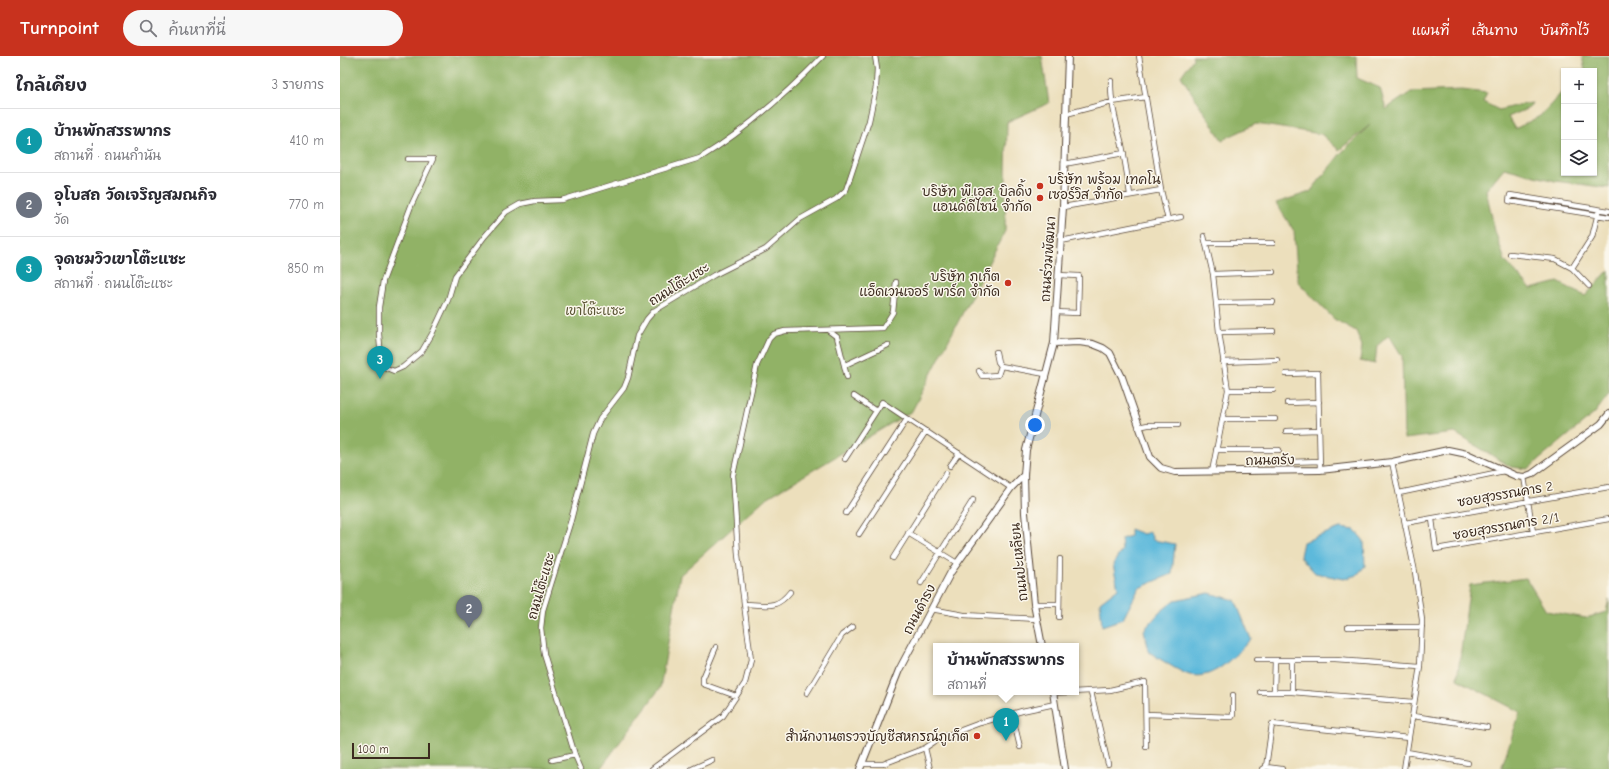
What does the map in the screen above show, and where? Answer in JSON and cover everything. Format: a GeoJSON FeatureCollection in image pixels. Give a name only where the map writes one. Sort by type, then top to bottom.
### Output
{"type":"FeatureCollection","features":[{"type":"Feature","properties":{"kind":"street"},"geometry":{"type":"LineString","coordinates":[[408,159],[433,159],[411,206],[383,281],[379,307],[381,359],[384,367],[394,371],[403,367],[422,351],[448,300],[455,276],[485,236],[506,212],[520,204],[535,201],[562,200],[700,158],[716,149],[760,113],[806,74],[823,56]]}},
{"type":"Feature","properties":{"kind":"street","name":"ถนนโต๊ะแซะ"},"geometry":{"type":"LineString","coordinates":[[581,769],[575,755],[544,654],[541,628],[542,616],[571,520],[593,434],[600,419],[624,388],[628,378],[637,336],[647,319],[654,311],[714,275],[766,249],[800,219],[836,199],[846,190],[869,121],[877,70],[875,56]]}},
{"type":"Feature","properties":{"kind":"street","name":"ถนนร่วมพัฒนา"},"geometry":{"type":"LineString","coordinates":[[1054,343],[1063,207],[1068,56]]}},
{"type":"Feature","properties":{"kind":"street"},"geometry":{"type":"LineString","coordinates":[[1139,56],[1161,190],[1168,220]]}},
{"type":"Feature","properties":{"kind":"street"},"geometry":{"type":"LineString","coordinates":[[1111,80],[1112,102],[1124,153],[1130,195]]}},
{"type":"Feature","properties":{"kind":"street"},"geometry":{"type":"LineString","coordinates":[[1066,114],[1112,102],[1146,96]]}},
{"type":"Feature","properties":{"kind":"street"},"geometry":{"type":"LineString","coordinates":[[1064,164],[1124,153]]}},
{"type":"Feature","properties":{"kind":"street"},"geometry":{"type":"LineString","coordinates":[[1063,207],[1161,190]]}},
{"type":"Feature","properties":{"kind":"street"},"geometry":{"type":"LineString","coordinates":[[1609,211],[1510,196],[1509,201],[1609,217]]}},
{"type":"Feature","properties":{"kind":"street"},"geometry":{"type":"LineString","coordinates":[[1572,268],[1592,238],[1599,209]]}},
{"type":"Feature","properties":{"kind":"street"},"geometry":{"type":"LineString","coordinates":[[1061,241],[1181,217]]}},
{"type":"Feature","properties":{"kind":"street"},"geometry":{"type":"LineString","coordinates":[[1204,236],[1213,274],[1219,332],[1228,390],[1212,472]]}},
{"type":"Feature","properties":{"kind":"street"},"geometry":{"type":"LineString","coordinates":[[1206,244],[1273,243]]}},
{"type":"Feature","properties":{"kind":"street"},"geometry":{"type":"LineString","coordinates":[[1510,254],[1554,259],[1572,268],[1588,286]]}},
{"type":"Feature","properties":{"kind":"street"},"geometry":{"type":"LineString","coordinates":[[1213,274],[1273,272]]}},
{"type":"Feature","properties":{"kind":"street"},"geometry":{"type":"LineString","coordinates":[[1055,312],[1078,313],[1079,276],[1058,275]]}},
{"type":"Feature","properties":{"kind":"street"},"geometry":{"type":"LineString","coordinates":[[652,769],[723,716],[744,683],[751,660],[738,555],[733,475],[757,364],[769,339],[774,334],[784,331],[829,331],[883,328],[893,312],[896,282]]}},
{"type":"Feature","properties":{"kind":"street"},"geometry":{"type":"LineString","coordinates":[[1216,303],[1273,302]]}},
{"type":"Feature","properties":{"kind":"street"},"geometry":{"type":"LineString","coordinates":[[829,331],[837,337],[847,377]]}},
{"type":"Feature","properties":{"kind":"street"},"geometry":{"type":"LineString","coordinates":[[1219,332],[1273,331]]}},
{"type":"Feature","properties":{"kind":"street","name":"ถนนตรัง"},"geometry":{"type":"LineString","coordinates":[[1054,343],[1079,342],[1093,344],[1104,348],[1110,353],[1122,377],[1138,427],[1150,457],[1161,468],[1176,472],[1320,470],[1392,462],[1439,452],[1454,451],[1474,457],[1516,476],[1524,477]]}},
{"type":"Feature","properties":{"kind":"street"},"geometry":{"type":"LineString","coordinates":[[1024,475],[1026,450],[1054,343]]}},
{"type":"Feature","properties":{"kind":"street"},"geometry":{"type":"LineString","coordinates":[[845,365],[888,345]]}},
{"type":"Feature","properties":{"kind":"street"},"geometry":{"type":"LineString","coordinates":[[996,352],[998,362],[1001,366],[1045,374]]}},
{"type":"Feature","properties":{"kind":"street"},"geometry":{"type":"LineString","coordinates":[[1223,362],[1277,360]]}},
{"type":"Feature","properties":{"kind":"street"},"geometry":{"type":"LineString","coordinates":[[979,371],[982,376],[994,376],[998,375],[1001,366]]}},
{"type":"Feature","properties":{"kind":"street"},"geometry":{"type":"LineString","coordinates":[[1286,374],[1318,373],[1320,470]]}},
{"type":"Feature","properties":{"kind":"street"},"geometry":{"type":"LineString","coordinates":[[1228,390],[1273,390]]}},
{"type":"Feature","properties":{"kind":"street"},"geometry":{"type":"LineString","coordinates":[[854,396],[876,411]]}},
{"type":"Feature","properties":{"kind":"street"},"geometry":{"type":"LineString","coordinates":[[845,459],[882,402],[1011,488]]}},
{"type":"Feature","properties":{"kind":"street"},"geometry":{"type":"LineString","coordinates":[[1287,403],[1319,402]]}},
{"type":"Feature","properties":{"kind":"street"},"geometry":{"type":"LineString","coordinates":[[1534,532],[1524,477],[1532,474],[1601,424],[1609,414]]}},
{"type":"Feature","properties":{"kind":"street"},"geometry":{"type":"LineString","coordinates":[[846,513],[907,419]]}},
{"type":"Feature","properties":{"kind":"street"},"geometry":{"type":"LineString","coordinates":[[1222,419],[1275,419]]}},
{"type":"Feature","properties":{"kind":"street"},"geometry":{"type":"LineString","coordinates":[[1138,427],[1178,425]]}},
{"type":"Feature","properties":{"kind":"street"},"geometry":{"type":"LineString","coordinates":[[1286,431],[1319,430]]}},
{"type":"Feature","properties":{"kind":"street"},"geometry":{"type":"LineString","coordinates":[[859,534],[926,431]]}},
{"type":"Feature","properties":{"kind":"street"},"geometry":{"type":"LineString","coordinates":[[1216,450],[1279,450]]}},
{"type":"Feature","properties":{"kind":"street"},"geometry":{"type":"LineString","coordinates":[[950,466],[959,453]]}},
{"type":"Feature","properties":{"kind":"street"},"geometry":{"type":"LineString","coordinates":[[1288,462],[1320,461]]}},
{"type":"Feature","properties":{"kind":"street"},"geometry":{"type":"LineString","coordinates":[[1392,462],[1415,572],[1422,627],[1420,666],[1404,769]]}},
{"type":"Feature","properties":{"kind":"street"},"geometry":{"type":"LineString","coordinates":[[1399,493],[1504,471]]}},
{"type":"Feature","properties":{"kind":"street"},"geometry":{"type":"LineString","coordinates":[[893,558],[946,473]]}},
{"type":"Feature","properties":{"kind":"street","name":"ถนนดำรง"},"geometry":{"type":"LineString","coordinates":[[861,766],[899,670],[957,563],[1011,488],[1024,475]]}},
{"type":"Feature","properties":{"kind":"street","name":"ถนนปะเหลียน"},"geometry":{"type":"LineString","coordinates":[[1024,475],[1025,513],[1034,604],[1041,643]]}},
{"type":"Feature","properties":{"kind":"street","name":"ซอยสุวรรณคาร 2"},"geometry":{"type":"LineString","coordinates":[[1405,523],[1609,487]]}},
{"type":"Feature","properties":{"kind":"street"},"geometry":{"type":"LineString","coordinates":[[921,583],[973,500]]}},
{"type":"Feature","properties":{"kind":"street","name":"ซอยสุวรรณคาร 2/1"},"geometry":{"type":"LineString","coordinates":[[1432,518],[1436,549],[1609,519]]}},
{"type":"Feature","properties":{"kind":"street"},"geometry":{"type":"LineString","coordinates":[[908,533],[957,563]]}},
{"type":"Feature","properties":{"kind":"street"},"geometry":{"type":"LineString","coordinates":[[1059,618],[1058,604],[1060,559]]}},
{"type":"Feature","properties":{"kind":"street"},"geometry":{"type":"LineString","coordinates":[[744,604],[774,605],[783,601],[790,592]]}},
{"type":"Feature","properties":{"kind":"street"},"geometry":{"type":"LineString","coordinates":[[1034,604],[1058,604]]}},
{"type":"Feature","properties":{"kind":"street"},"geometry":{"type":"LineString","coordinates":[[932,609],[964,615],[1036,619]]}},
{"type":"Feature","properties":{"kind":"street"},"geometry":{"type":"LineString","coordinates":[[807,693],[842,635],[853,627]]}},
{"type":"Feature","properties":{"kind":"street"},"geometry":{"type":"LineString","coordinates":[[1348,627],[1422,627]]}},
{"type":"Feature","properties":{"kind":"street"},"geometry":{"type":"LineString","coordinates":[[716,647],[703,678],[703,684],[736,696]]}},
{"type":"Feature","properties":{"kind":"street"},"geometry":{"type":"LineString","coordinates":[[1256,660],[1335,660],[1420,666]]}},
{"type":"Feature","properties":{"kind":"street"},"geometry":{"type":"LineString","coordinates":[[1274,692],[1275,660]]}},
{"type":"Feature","properties":{"kind":"street"},"geometry":{"type":"LineString","coordinates":[[1292,661],[1292,692]]}},
{"type":"Feature","properties":{"kind":"street"},"geometry":{"type":"LineString","coordinates":[[1079,692],[1110,690],[1145,682],[1146,746]]}},
{"type":"Feature","properties":{"kind":"street"},"geometry":{"type":"LineString","coordinates":[[1092,692],[1108,764]]}},
{"type":"Feature","properties":{"kind":"street"},"geometry":{"type":"LineString","coordinates":[[1260,692],[1292,692],[1414,702]]}},
{"type":"Feature","properties":{"kind":"street"},"geometry":{"type":"LineString","coordinates":[[1054,695],[1065,769]]}},
{"type":"Feature","properties":{"kind":"street"},"geometry":{"type":"LineString","coordinates":[[1146,714],[1232,717],[1233,695]]}},
{"type":"Feature","properties":{"kind":"street"},"geometry":{"type":"LineString","coordinates":[[861,766],[883,764],[925,748],[940,738],[980,723],[1055,704]]}},
{"type":"Feature","properties":{"kind":"street"},"geometry":{"type":"LineString","coordinates":[[1012,714],[1020,747]]}},
{"type":"Feature","properties":{"kind":"street"},"geometry":{"type":"LineString","coordinates":[[1413,716],[1487,727]]}},
{"type":"Feature","properties":{"kind":"street"},"geometry":{"type":"LineString","coordinates":[[1282,769],[1264,768],[1272,724],[1410,738]]}},
{"type":"Feature","properties":{"kind":"street"},"geometry":{"type":"LineString","coordinates":[[925,748],[930,769]]}},
{"type":"Feature","properties":{"kind":"street"},"geometry":{"type":"LineString","coordinates":[[1407,752],[1468,763]]}},
{"type":"Feature","properties":{"kind":"street"},"geometry":{"type":"LineString","coordinates":[[552,760],[575,755]]}},
{"type":"Feature","properties":{"kind":"street"},"geometry":{"type":"LineString","coordinates":[[692,769],[712,760]]}},
{"type":"Feature","properties":{"kind":"green space","name":"เขาโต๊ะแซะ"},"geometry":{"type":"Polygon","coordinates":[[[340,56],[1042,56],[1049,103],[1007,122],[1005,231],[912,411],[765,499],[680,575],[660,688],[600,769],[340,769],[340,56]]]}},
{"type":"Feature","properties":{"kind":"green space"},"geometry":{"type":"Polygon","coordinates":[[[1192,56],[1356,56],[1357,78],[1380,88],[1386,109],[1411,92],[1462,90],[1487,93],[1483,102],[1499,110],[1532,103],[1529,108],[1508,117],[1515,129],[1540,116],[1561,93],[1561,176],[1597,176],[1597,68],[1584,68],[1582,56],[1609,56],[1609,188],[1555,181],[1504,168],[1486,190],[1495,231],[1505,261],[1531,289],[1558,282],[1585,296],[1609,270],[1609,394],[1595,413],[1528,469],[1511,467],[1455,433],[1404,439],[1402,356],[1389,335],[1377,346],[1375,364],[1360,361],[1362,346],[1356,331],[1334,319],[1298,282],[1294,231],[1276,203],[1310,192],[1341,153],[1370,125],[1339,150],[1321,134],[1256,124],[1222,140],[1181,76],[1193,59],[1192,56]]]}},
{"type":"Feature","properties":{"kind":"green space"},"geometry":{"type":"Polygon","coordinates":[[[1526,578],[1546,611],[1586,618],[1606,612],[1609,599],[1609,769],[1501,769],[1520,712],[1457,679],[1470,585],[1526,578]]]}},
{"type":"Feature","properties":{"kind":"water"},"geometry":{"type":"Polygon","coordinates":[[[1340,528],[1355,530],[1364,541],[1365,566],[1357,575],[1343,579],[1315,573],[1300,556],[1303,542],[1340,528]]]}},
{"type":"Feature","properties":{"kind":"water"},"geometry":{"type":"Polygon","coordinates":[[[1130,529],[1143,534],[1150,532],[1153,540],[1175,544],[1172,574],[1139,588],[1123,619],[1102,626],[1100,602],[1118,588],[1113,564],[1122,550],[1121,539],[1130,536],[1130,529]]]}},
{"type":"Feature","properties":{"kind":"water"},"geometry":{"type":"Polygon","coordinates":[[[1209,593],[1235,600],[1251,639],[1221,667],[1213,672],[1194,676],[1180,671],[1149,652],[1144,630],[1160,612],[1175,600],[1209,593]]]}},
{"type":"Feature","properties":{"kind":"place","name":"บริษัท พร้อม เทคโน เซอร์วิส จำกัด"},"geometry":{"type":"Point","coordinates":[1040,186]}},
{"type":"Feature","properties":{"kind":"place","name":"บริษัท พี.เอส. บิลดิ้ง แอนด์ดีไซน์ จำกัด"},"geometry":{"type":"Point","coordinates":[1040,198]}},
{"type":"Feature","properties":{"kind":"place","name":"บริษัท ภูเก็ต แอ็ดเวนเจอร์ พาร์ค จำกัด"},"geometry":{"type":"Point","coordinates":[1008,283]}},
{"type":"Feature","properties":{"kind":"place","name":"จุดชมวิวเขาโต๊ะแซะ"},"geometry":{"type":"Point","coordinates":[380,379]}},
{"type":"Feature","properties":{"kind":"place","name":"อุโบสถ วัดเจริญสมณกิจ"},"geometry":{"type":"Point","coordinates":[469,628]}},
{"type":"Feature","properties":{"kind":"place","name":"สำนักงานตรวจบัญชีสหกรณ์ภูเก็ต"},"geometry":{"type":"Point","coordinates":[977,736]}},
{"type":"Feature","properties":{"kind":"place","name":"บ้านพักสรรพากร"},"geometry":{"type":"Point","coordinates":[1006,741]}}]}
